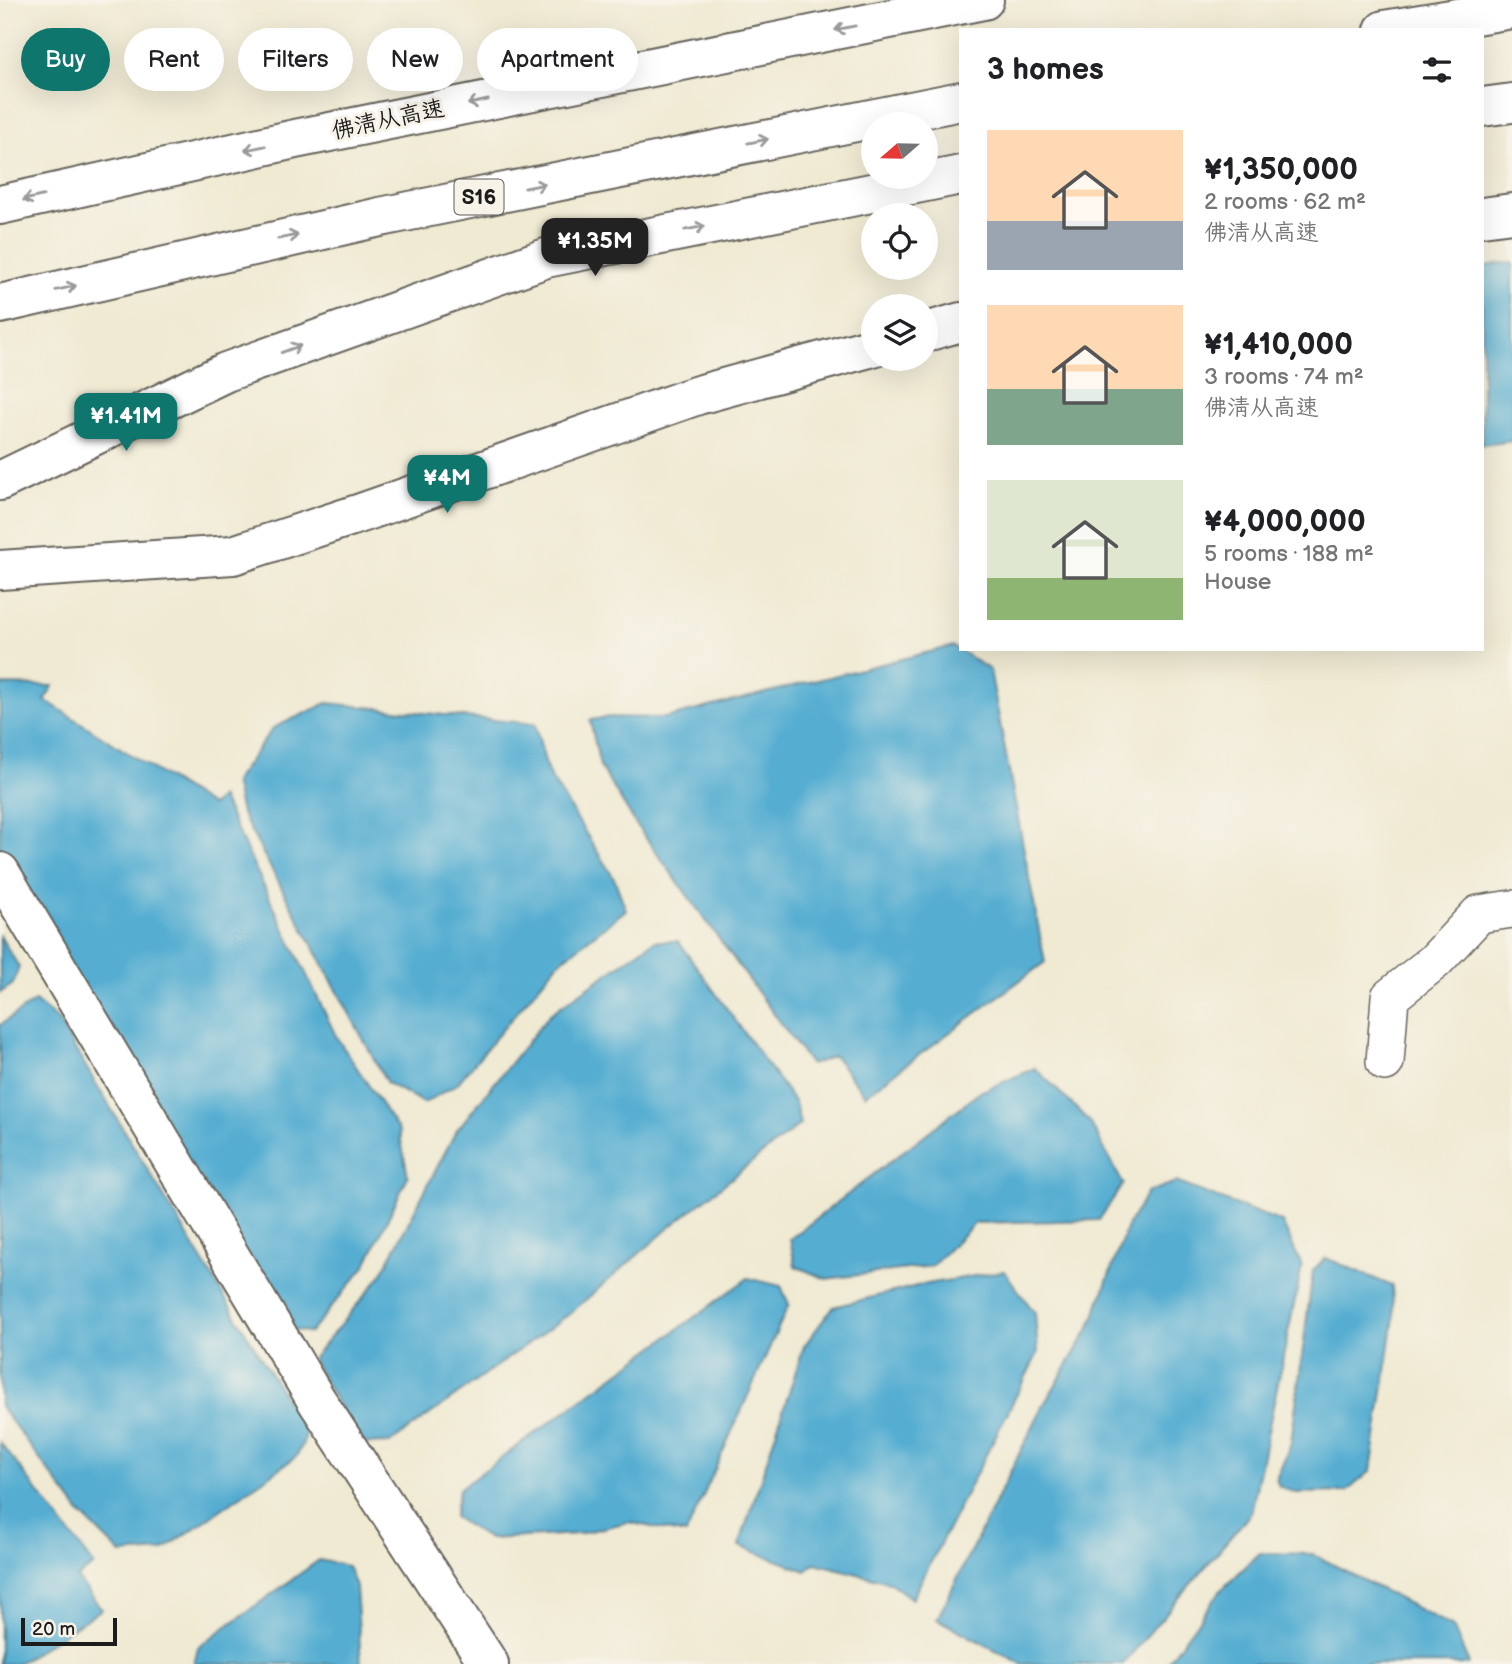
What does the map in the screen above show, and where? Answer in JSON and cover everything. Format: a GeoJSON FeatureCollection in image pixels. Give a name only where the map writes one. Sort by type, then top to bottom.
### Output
{"type":"FeatureCollection","features":[{"type":"Feature","properties":{"kind":"main road","name":"佛清从高速"},"geometry":{"type":"LineString","coordinates":[[0,205],[322,134],[984,0]]}},
{"type":"Feature","properties":{"kind":"main road"},"geometry":{"type":"LineString","coordinates":[[1396,28],[1512,9]]}},
{"type":"Feature","properties":{"kind":"main road","name":"S16"},"geometry":{"type":"LineString","coordinates":[[0,304],[353,223],[959,101]]}},
{"type":"Feature","properties":{"kind":"main road"},"geometry":{"type":"LineString","coordinates":[[1484,107],[1512,103]]}},
{"type":"Feature","properties":{"kind":"main road"},"geometry":{"type":"LineString","coordinates":[[0,481],[226,372],[546,258],[959,175]]}},
{"type":"Feature","properties":{"kind":"main road"},"geometry":{"type":"LineString","coordinates":[[1484,217],[1512,213]]}},
{"type":"Feature","properties":{"kind":"main road"},"geometry":{"type":"LineString","coordinates":[[938,329],[959,323]]}},
{"type":"Feature","properties":{"kind":"main road"},"geometry":{"type":"LineString","coordinates":[[0,570],[233,555],[698,395],[861,349]]}},
{"type":"Feature","properties":{"kind":"main road"},"geometry":{"type":"LineString","coordinates":[[0,872],[317,1401],[489,1664]]}},
{"type":"Feature","properties":{"kind":"street"},"geometry":{"type":"LineString","coordinates":[[1385,1062],[1390,997],[1435,961],[1479,914],[1512,909]]}},
{"type":"Feature","properties":{"kind":"water"},"geometry":{"type":"Polygon","coordinates":[[[1512,263],[1512,441],[1484,445],[1484,267],[1512,263]]]}},
{"type":"Feature","properties":{"kind":"water"},"geometry":{"type":"Polygon","coordinates":[[[953,646],[990,670],[1045,962],[865,1095],[834,1056],[811,1065],[637,826],[600,766],[590,720],[609,717],[665,718],[953,646]]]}},
{"type":"Feature","properties":{"kind":"water"},"geometry":{"type":"Polygon","coordinates":[[[0,685],[53,686],[45,700],[211,806],[221,797],[337,1038],[399,1131],[408,1176],[366,1265],[310,1333],[283,1327],[0,856],[0,685]]]}},
{"type":"Feature","properties":{"kind":"water"},"geometry":{"type":"Polygon","coordinates":[[[327,703],[535,724],[548,773],[614,878],[626,910],[558,963],[457,1084],[424,1103],[387,1083],[241,813],[234,782],[273,728],[327,703]]]}},
{"type":"Feature","properties":{"kind":"water"},"geometry":{"type":"Polygon","coordinates":[[[0,936],[19,967],[13,984],[0,993],[0,936]]]}},
{"type":"Feature","properties":{"kind":"water"},"geometry":{"type":"Polygon","coordinates":[[[654,941],[678,941],[795,1103],[800,1124],[669,1228],[568,1315],[390,1443],[360,1444],[312,1359],[380,1277],[456,1131],[550,1014],[654,941]]]}},
{"type":"Feature","properties":{"kind":"water"},"geometry":{"type":"Polygon","coordinates":[[[35,1001],[57,1019],[307,1434],[297,1456],[162,1551],[121,1554],[80,1513],[0,1406],[0,1025],[35,1001]]]}},
{"type":"Feature","properties":{"kind":"water"},"geometry":{"type":"Polygon","coordinates":[[[1035,1068],[1090,1122],[1123,1184],[1099,1220],[975,1223],[932,1266],[826,1279],[795,1266],[790,1239],[980,1092],[1035,1068]]]}},
{"type":"Feature","properties":{"kind":"water"},"geometry":{"type":"Polygon","coordinates":[[[1176,1182],[1282,1222],[1302,1266],[1251,1513],[1123,1664],[1022,1664],[937,1619],[1043,1406],[1090,1327],[1128,1224],[1148,1192],[1176,1182]]]}},
{"type":"Feature","properties":{"kind":"water"},"geometry":{"type":"Polygon","coordinates":[[[1326,1258],[1392,1286],[1394,1318],[1371,1471],[1346,1492],[1295,1493],[1279,1486],[1276,1479],[1291,1443],[1313,1270],[1326,1258]]]}},
{"type":"Feature","properties":{"kind":"water"},"geometry":{"type":"Polygon","coordinates":[[[1004,1271],[1035,1313],[1038,1353],[912,1599],[889,1582],[815,1563],[806,1571],[739,1546],[804,1346],[833,1307],[921,1285],[1004,1271]]]}},
{"type":"Feature","properties":{"kind":"water"},"geometry":{"type":"Polygon","coordinates":[[[748,1278],[781,1286],[789,1304],[686,1534],[628,1522],[578,1534],[489,1539],[454,1517],[459,1489],[748,1278]]]}},
{"type":"Feature","properties":{"kind":"water"},"geometry":{"type":"Polygon","coordinates":[[[0,1442],[94,1565],[77,1578],[102,1609],[17,1664],[0,1664],[0,1442]]]}},
{"type":"Feature","properties":{"kind":"water"},"geometry":{"type":"Polygon","coordinates":[[[1260,1553],[1313,1554],[1453,1627],[1469,1664],[1166,1664],[1222,1589],[1260,1553]]]}},
{"type":"Feature","properties":{"kind":"water"},"geometry":{"type":"Polygon","coordinates":[[[319,1560],[348,1566],[356,1587],[361,1664],[194,1664],[198,1647],[319,1560]]]}}]}
